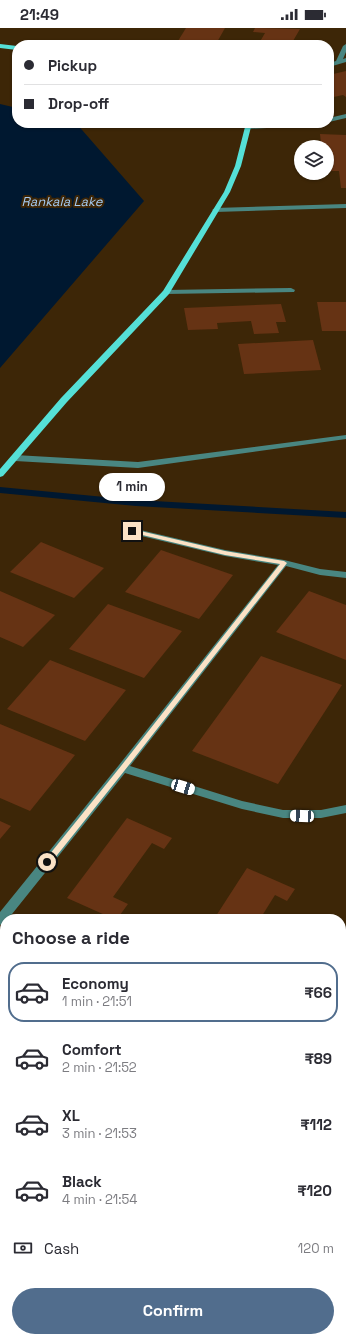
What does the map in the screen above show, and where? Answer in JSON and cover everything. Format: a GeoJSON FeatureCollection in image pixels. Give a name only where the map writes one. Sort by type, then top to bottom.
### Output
{"type":"FeatureCollection","features":[{"type":"Feature","properties":{"kind":"main road"},"geometry":{"type":"LineString","coordinates":[[0,46],[12,47]]}},
{"type":"Feature","properties":{"kind":"main road"},"geometry":{"type":"LineString","coordinates":[[0,474],[64,400],[166,292],[227,192],[238,166],[246,128]]}},
{"type":"Feature","properties":{"kind":"street"},"geometry":{"type":"LineString","coordinates":[[339,61],[346,46]]}},
{"type":"Feature","properties":{"kind":"street"},"geometry":{"type":"LineString","coordinates":[[334,62],[346,60]]}},
{"type":"Feature","properties":{"kind":"street"},"geometry":{"type":"LineString","coordinates":[[334,119],[346,116]]}},
{"type":"Feature","properties":{"kind":"street"},"geometry":{"type":"LineString","coordinates":[[215,210],[346,206]]}},
{"type":"Feature","properties":{"kind":"street"},"geometry":{"type":"LineString","coordinates":[[166,292],[291,290]]}},
{"type":"Feature","properties":{"kind":"street"},"geometry":{"type":"LineString","coordinates":[[15,458],[138,465],[346,437]]}},
{"type":"Feature","properties":{"kind":"street"},"geometry":{"type":"LineString","coordinates":[[132,531],[225,553],[284,563],[320,572],[346,575]]}},
{"type":"Feature","properties":{"kind":"street"},"geometry":{"type":"LineString","coordinates":[[5,914],[123,768],[284,563]]}},
{"type":"Feature","properties":{"kind":"street"},"geometry":{"type":"LineString","coordinates":[[123,768],[242,805],[283,814],[302,816],[346,809]]}},
{"type":"Feature","properties":{"kind":"water","name":"Rankala Lake"},"geometry":{"type":"Polygon","coordinates":[[[0,104],[12,107],[12,128],[80,128],[144,201],[0,368],[0,104]]]}},
{"type":"Feature","properties":{"kind":"building"},"geometry":{"type":"Polygon","coordinates":[[[186,28],[225,28],[218,40],[179,40],[186,28]]]}},
{"type":"Feature","properties":{"kind":"building"},"geometry":{"type":"Polygon","coordinates":[[[255,28],[300,29],[294,40],[261,40],[265,33],[253,32],[255,28]]]}},
{"type":"Feature","properties":{"kind":"building"},"geometry":{"type":"Polygon","coordinates":[[[346,71],[346,97],[343,95],[334,97],[334,74],[346,71]]]}},
{"type":"Feature","properties":{"kind":"building"},"geometry":{"type":"Polygon","coordinates":[[[320,134],[346,135],[346,188],[341,188],[339,171],[334,171],[334,140],[321,140],[320,134]]]}},
{"type":"Feature","properties":{"kind":"building"},"geometry":{"type":"Polygon","coordinates":[[[317,302],[346,302],[346,331],[322,331],[317,302]]]}},
{"type":"Feature","properties":{"kind":"building"},"geometry":{"type":"Polygon","coordinates":[[[281,304],[286,322],[276,322],[279,333],[254,334],[251,321],[217,323],[218,329],[188,330],[184,308],[281,304]]]}},
{"type":"Feature","properties":{"kind":"building"},"geometry":{"type":"Polygon","coordinates":[[[313,340],[321,370],[244,374],[238,344],[313,340]]]}},
{"type":"Feature","properties":{"kind":"building"},"geometry":{"type":"Polygon","coordinates":[[[41,542],[104,568],[74,598],[10,572],[41,542]]]}},
{"type":"Feature","properties":{"kind":"building"},"geometry":{"type":"Polygon","coordinates":[[[161,550],[233,575],[199,619],[125,592],[161,550]]]}},
{"type":"Feature","properties":{"kind":"building"},"geometry":{"type":"Polygon","coordinates":[[[0,591],[55,615],[23,647],[0,637],[0,591]]]}},
{"type":"Feature","properties":{"kind":"building"},"geometry":{"type":"Polygon","coordinates":[[[309,591],[346,605],[346,660],[276,632],[309,591]]]}},
{"type":"Feature","properties":{"kind":"building"},"geometry":{"type":"Polygon","coordinates":[[[108,604],[182,631],[144,678],[69,649],[108,604]]]}},
{"type":"Feature","properties":{"kind":"building"},"geometry":{"type":"Polygon","coordinates":[[[261,656],[342,685],[278,784],[192,751],[261,656]]]}},
{"type":"Feature","properties":{"kind":"building"},"geometry":{"type":"Polygon","coordinates":[[[50,660],[126,690],[85,741],[7,709],[50,660]]]}},
{"type":"Feature","properties":{"kind":"building"},"geometry":{"type":"Polygon","coordinates":[[[0,724],[75,755],[30,811],[0,798],[0,724]]]}},
{"type":"Feature","properties":{"kind":"building"},"geometry":{"type":"Polygon","coordinates":[[[127,818],[172,838],[164,849],[152,843],[113,897],[128,904],[121,914],[103,914],[67,898],[127,818]]]}},
{"type":"Feature","properties":{"kind":"building"},"geometry":{"type":"Polygon","coordinates":[[[0,821],[11,826],[0,839],[0,821]]]}},
{"type":"Feature","properties":{"kind":"building"},"geometry":{"type":"Polygon","coordinates":[[[247,868],[295,889],[287,901],[275,895],[263,914],[217,914],[247,868]]]}},
{"type":"Feature","properties":{"kind":"waterway"},"geometry":{"type":"LineString","coordinates":[[0,490],[136,503],[346,515]]}},
{"type":"Feature","properties":{"kind":"route"},"geometry":{"type":"LineString","coordinates":[[47,862],[284,563],[225,553],[132,531]]}}]}
